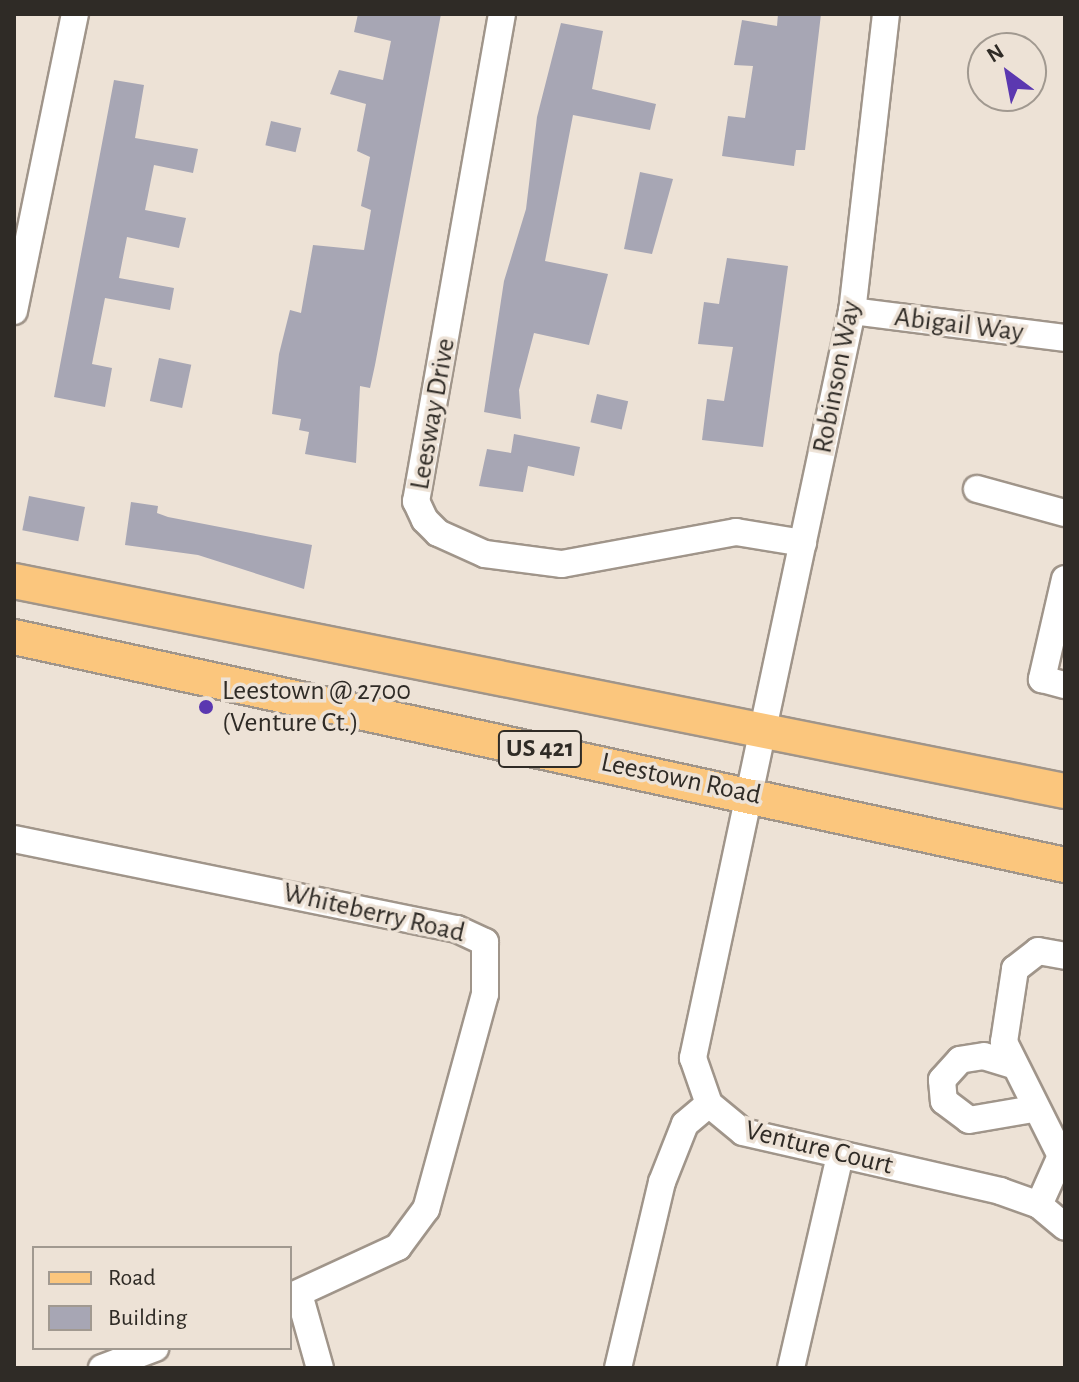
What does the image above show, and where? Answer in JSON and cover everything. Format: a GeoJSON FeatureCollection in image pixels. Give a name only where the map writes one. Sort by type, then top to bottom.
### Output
{"type":"FeatureCollection","features":[{"type":"Feature","properties":{"kind":"main road","name":"Leestown Road"},"geometry":{"type":"LineString","coordinates":[[14,581],[762,736],[1065,791]]}},
{"type":"Feature","properties":{"kind":"main road","name":"Leestown Road"},"geometry":{"type":"LineString","coordinates":[[14,637],[749,793],[1065,865]]}},
{"type":"Feature","properties":{"kind":"street"},"geometry":{"type":"LineString","coordinates":[[14,311],[75,14]]}},
{"type":"Feature","properties":{"kind":"street","name":"Leesway Drive"},"geometry":{"type":"LineString","coordinates":[[502,14],[416,501],[425,520],[485,554],[562,564],[736,532],[803,543]]}},
{"type":"Feature","properties":{"kind":"street","name":"Robinson Way"},"geometry":{"type":"LineString","coordinates":[[762,736],[852,311],[886,14]]}},
{"type":"Feature","properties":{"kind":"street","name":"Abigail Way"},"geometry":{"type":"LineString","coordinates":[[852,311],[1065,338]]}},
{"type":"Feature","properties":{"kind":"street"},"geometry":{"type":"LineString","coordinates":[[977,489],[1065,513]]}},
{"type":"Feature","properties":{"kind":"street"},"geometry":{"type":"LineString","coordinates":[[1065,579],[1042,679],[1065,685]]}},
{"type":"Feature","properties":{"kind":"street","name":"Venture Court"},"geometry":{"type":"LineString","coordinates":[[762,736],[694,1030],[695,1070],[709,1104],[743,1132],[1039,1205],[1065,1227]]}},
{"type":"Feature","properties":{"kind":"street","name":"Whiteberry Road"},"geometry":{"type":"LineString","coordinates":[[14,839],[427,923],[485,942],[491,959],[485,994],[426,1209],[398,1247],[294,1295]]}},
{"type":"Feature","properties":{"kind":"street"},"geometry":{"type":"LineString","coordinates":[[1039,1205],[1062,1149],[1033,1109],[1004,1042],[1015,969],[1038,951],[1065,956]]}},
{"type":"Feature","properties":{"kind":"street"},"geometry":{"type":"LineString","coordinates":[[1013,1065],[984,1056],[960,1060],[942,1080],[944,1101],[969,1120],[1033,1109]]}},
{"type":"Feature","properties":{"kind":"street"},"geometry":{"type":"LineString","coordinates":[[618,1368],[662,1182],[685,1124],[709,1104]]}},
{"type":"Feature","properties":{"kind":"street"},"geometry":{"type":"LineString","coordinates":[[791,1368],[840,1156]]}},
{"type":"Feature","properties":{"kind":"street"},"geometry":{"type":"LineString","coordinates":[[294,1295],[320,1368]]}},
{"type":"Feature","properties":{"kind":"street"},"geometry":{"type":"LineString","coordinates":[[102,1368],[150,1350]]}},
{"type":"Feature","properties":{"kind":"building"},"geometry":{"type":"Polygon","coordinates":[[[358,14],[441,14],[370,388],[360,386],[356,463],[305,454],[309,432],[299,430],[301,419],[272,414],[279,354],[290,310],[301,313],[313,245],[364,250],[371,210],[361,206],[370,157],[357,151],[366,104],[330,94],[339,70],[383,80],[391,41],[354,32],[358,14]]]}},
{"type":"Feature","properties":{"kind":"building"},"geometry":{"type":"Polygon","coordinates":[[[778,14],[821,14],[805,150],[796,150],[794,166],[722,156],[728,116],[745,118],[753,66],[734,65],[742,20],[777,26],[778,14]]]}},
{"type":"Feature","properties":{"kind":"building"},"geometry":{"type":"Polygon","coordinates":[[[561,23],[603,31],[592,89],[656,104],[650,130],[573,115],[545,261],[608,274],[589,345],[534,333],[519,390],[521,419],[484,412],[504,281],[526,209],[537,117],[561,23]]]}},
{"type":"Feature","properties":{"kind":"building"},"geometry":{"type":"Polygon","coordinates":[[[114,80],[144,85],[135,138],[198,149],[193,173],[154,165],[145,210],[186,218],[179,248],[127,237],[119,278],[174,288],[170,310],[105,298],[92,364],[112,368],[105,407],[54,397],[114,80]]]}},
{"type":"Feature","properties":{"kind":"building"},"geometry":{"type":"Polygon","coordinates":[[[271,121],[301,128],[296,152],[265,145],[271,121]]]}},
{"type":"Feature","properties":{"kind":"building"},"geometry":{"type":"Polygon","coordinates":[[[640,172],[673,179],[652,254],[624,249],[640,172]]]}},
{"type":"Feature","properties":{"kind":"building"},"geometry":{"type":"Polygon","coordinates":[[[727,258],[788,266],[763,447],[702,440],[707,399],[724,401],[733,347],[698,344],[704,302],[719,304],[727,258]]]}},
{"type":"Feature","properties":{"kind":"building"},"geometry":{"type":"Polygon","coordinates":[[[159,358],[191,365],[182,408],[150,401],[159,358]]]}},
{"type":"Feature","properties":{"kind":"building"},"geometry":{"type":"Polygon","coordinates":[[[597,394],[628,401],[622,429],[590,422],[597,394]]]}},
{"type":"Feature","properties":{"kind":"building"},"geometry":{"type":"Polygon","coordinates":[[[514,434],[580,447],[574,476],[528,466],[523,492],[479,486],[487,449],[511,453],[514,434]]]}},
{"type":"Feature","properties":{"kind":"building"},"geometry":{"type":"Polygon","coordinates":[[[29,496],[85,507],[78,541],[22,530],[29,496]]]}},
{"type":"Feature","properties":{"kind":"building"},"geometry":{"type":"Polygon","coordinates":[[[131,502],[158,506],[157,513],[168,517],[312,545],[304,589],[198,555],[125,545],[131,502]]]}},
{"type":"Feature","properties":{"kind":"place","name":"Leestown @ 2700 (Venture Ct.)"},"geometry":{"type":"Point","coordinates":[206,707]}}]}
